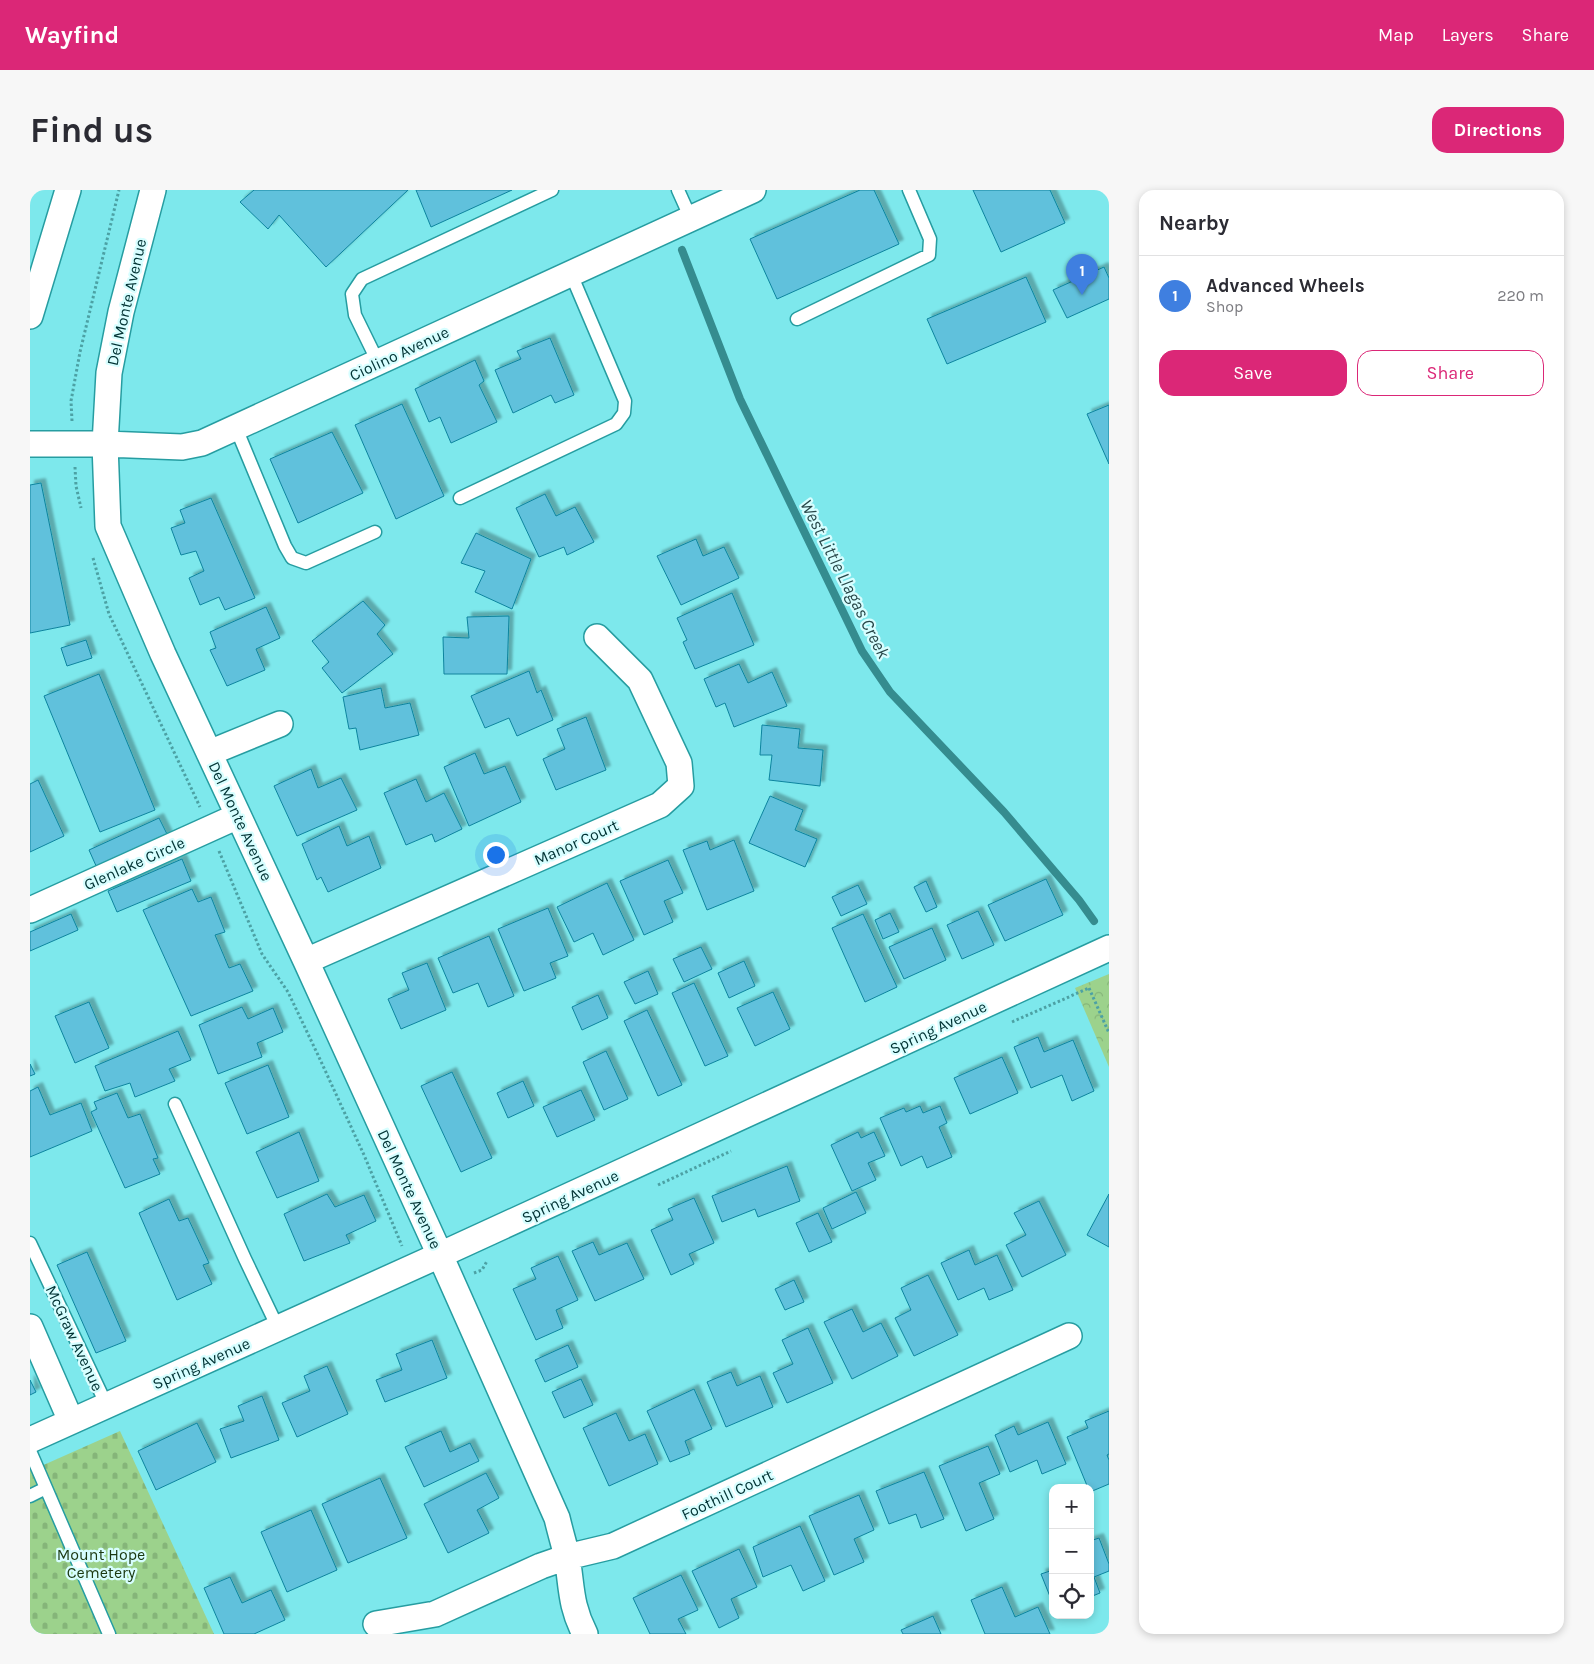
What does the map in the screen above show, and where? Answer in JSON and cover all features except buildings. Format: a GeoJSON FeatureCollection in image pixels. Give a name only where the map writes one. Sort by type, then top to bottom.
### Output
{"type":"FeatureCollection","features":[{"type":"Feature","properties":{"kind":"street"},"geometry":{"type":"LineString","coordinates":[[30,316],[68,190]]}},
{"type":"Feature","properties":{"kind":"street","name":"Del Monte Avenue"},"geometry":{"type":"LineString","coordinates":[[153,190],[121,312],[109,373],[104,444],[108,526],[163,654],[306,961],[557,1518],[567,1557],[570,1590],[577,1618],[584,1634]]}},
{"type":"Feature","properties":{"kind":"street","name":"Ciolino Avenue"},"geometry":{"type":"LineString","coordinates":[[30,444],[182,447],[202,443],[752,190]]}},
{"type":"Feature","properties":{"kind":"street","name":"Manor Court"},"geometry":{"type":"LineString","coordinates":[[306,961],[660,805],[680,786],[679,763],[640,680],[597,637]]}},
{"type":"Feature","properties":{"kind":"street","name":"Del Monte Avenue"},"geometry":{"type":"LineString","coordinates":[[209,753],[280,724]]}},
{"type":"Feature","properties":{"kind":"street","name":"Glenlake Circle"},"geometry":{"type":"LineString","coordinates":[[30,910],[238,816]]}},
{"type":"Feature","properties":{"kind":"street","name":"Spring Avenue"},"geometry":{"type":"LineString","coordinates":[[30,1440],[440,1255],[1109,948]]}},
{"type":"Feature","properties":{"kind":"street"},"geometry":{"type":"LineString","coordinates":[[30,1327],[71,1422]]}},
{"type":"Feature","properties":{"kind":"street","name":"Foothill Court"},"geometry":{"type":"LineString","coordinates":[[376,1624],[435,1614],[540,1566],[567,1557],[613,1546],[1069,1336]]}},
{"type":"Feature","properties":{"kind":"lane"},"geometry":{"type":"LineString","coordinates":[[378,362],[355,315],[352,294],[362,279],[552,190]]}},
{"type":"Feature","properties":{"kind":"lane"},"geometry":{"type":"LineString","coordinates":[[678,190],[692,219]]}},
{"type":"Feature","properties":{"kind":"lane"},"geometry":{"type":"LineString","coordinates":[[797,319],[929,255],[930,239],[909,190]]}},
{"type":"Feature","properties":{"kind":"lane"},"geometry":{"type":"LineString","coordinates":[[460,498],[616,424],[624,413],[625,401],[571,274]]}},
{"type":"Feature","properties":{"kind":"lane"},"geometry":{"type":"LineString","coordinates":[[236,428],[285,546],[292,558],[306,563],[374,532]]}},
{"type":"Feature","properties":{"kind":"lane"},"geometry":{"type":"LineString","coordinates":[[176,1104],[244,1259],[278,1328]]}},
{"type":"Feature","properties":{"kind":"lane","name":"McGraw Avenue"},"geometry":{"type":"LineString","coordinates":[[30,1243],[107,1406]]}},
{"type":"Feature","properties":{"kind":"lane"},"geometry":{"type":"LineString","coordinates":[[30,1451],[109,1634]]}},
{"type":"Feature","properties":{"kind":"lane"},"geometry":{"type":"LineString","coordinates":[[30,1496],[46,1488]]}},
{"type":"Feature","properties":{"kind":"path"},"geometry":{"type":"LineString","coordinates":[[1089,988],[1109,1033]]}},
{"type":"Feature","properties":{"kind":"green space"},"geometry":{"type":"Polygon","coordinates":[[[1109,974],[1109,1067],[1075,988],[1109,974]]]}},
{"type":"Feature","properties":{"kind":"green space","name":"Mount Hope Cemetery"},"geometry":{"type":"Polygon","coordinates":[[[120,1431],[214,1634],[30,1634],[30,1471],[120,1431]]]}},
{"type":"Feature","properties":{"kind":"waterway","name":"West Little Llagas Creek"},"geometry":{"type":"LineString","coordinates":[[682,250],[740,399],[862,651],[890,692],[1004,812],[1079,900],[1094,921]]}},
{"type":"Feature","properties":{"kind":"place","name":"Advanced Wheels"},"geometry":{"type":"Point","coordinates":[1082,295]}}]}
